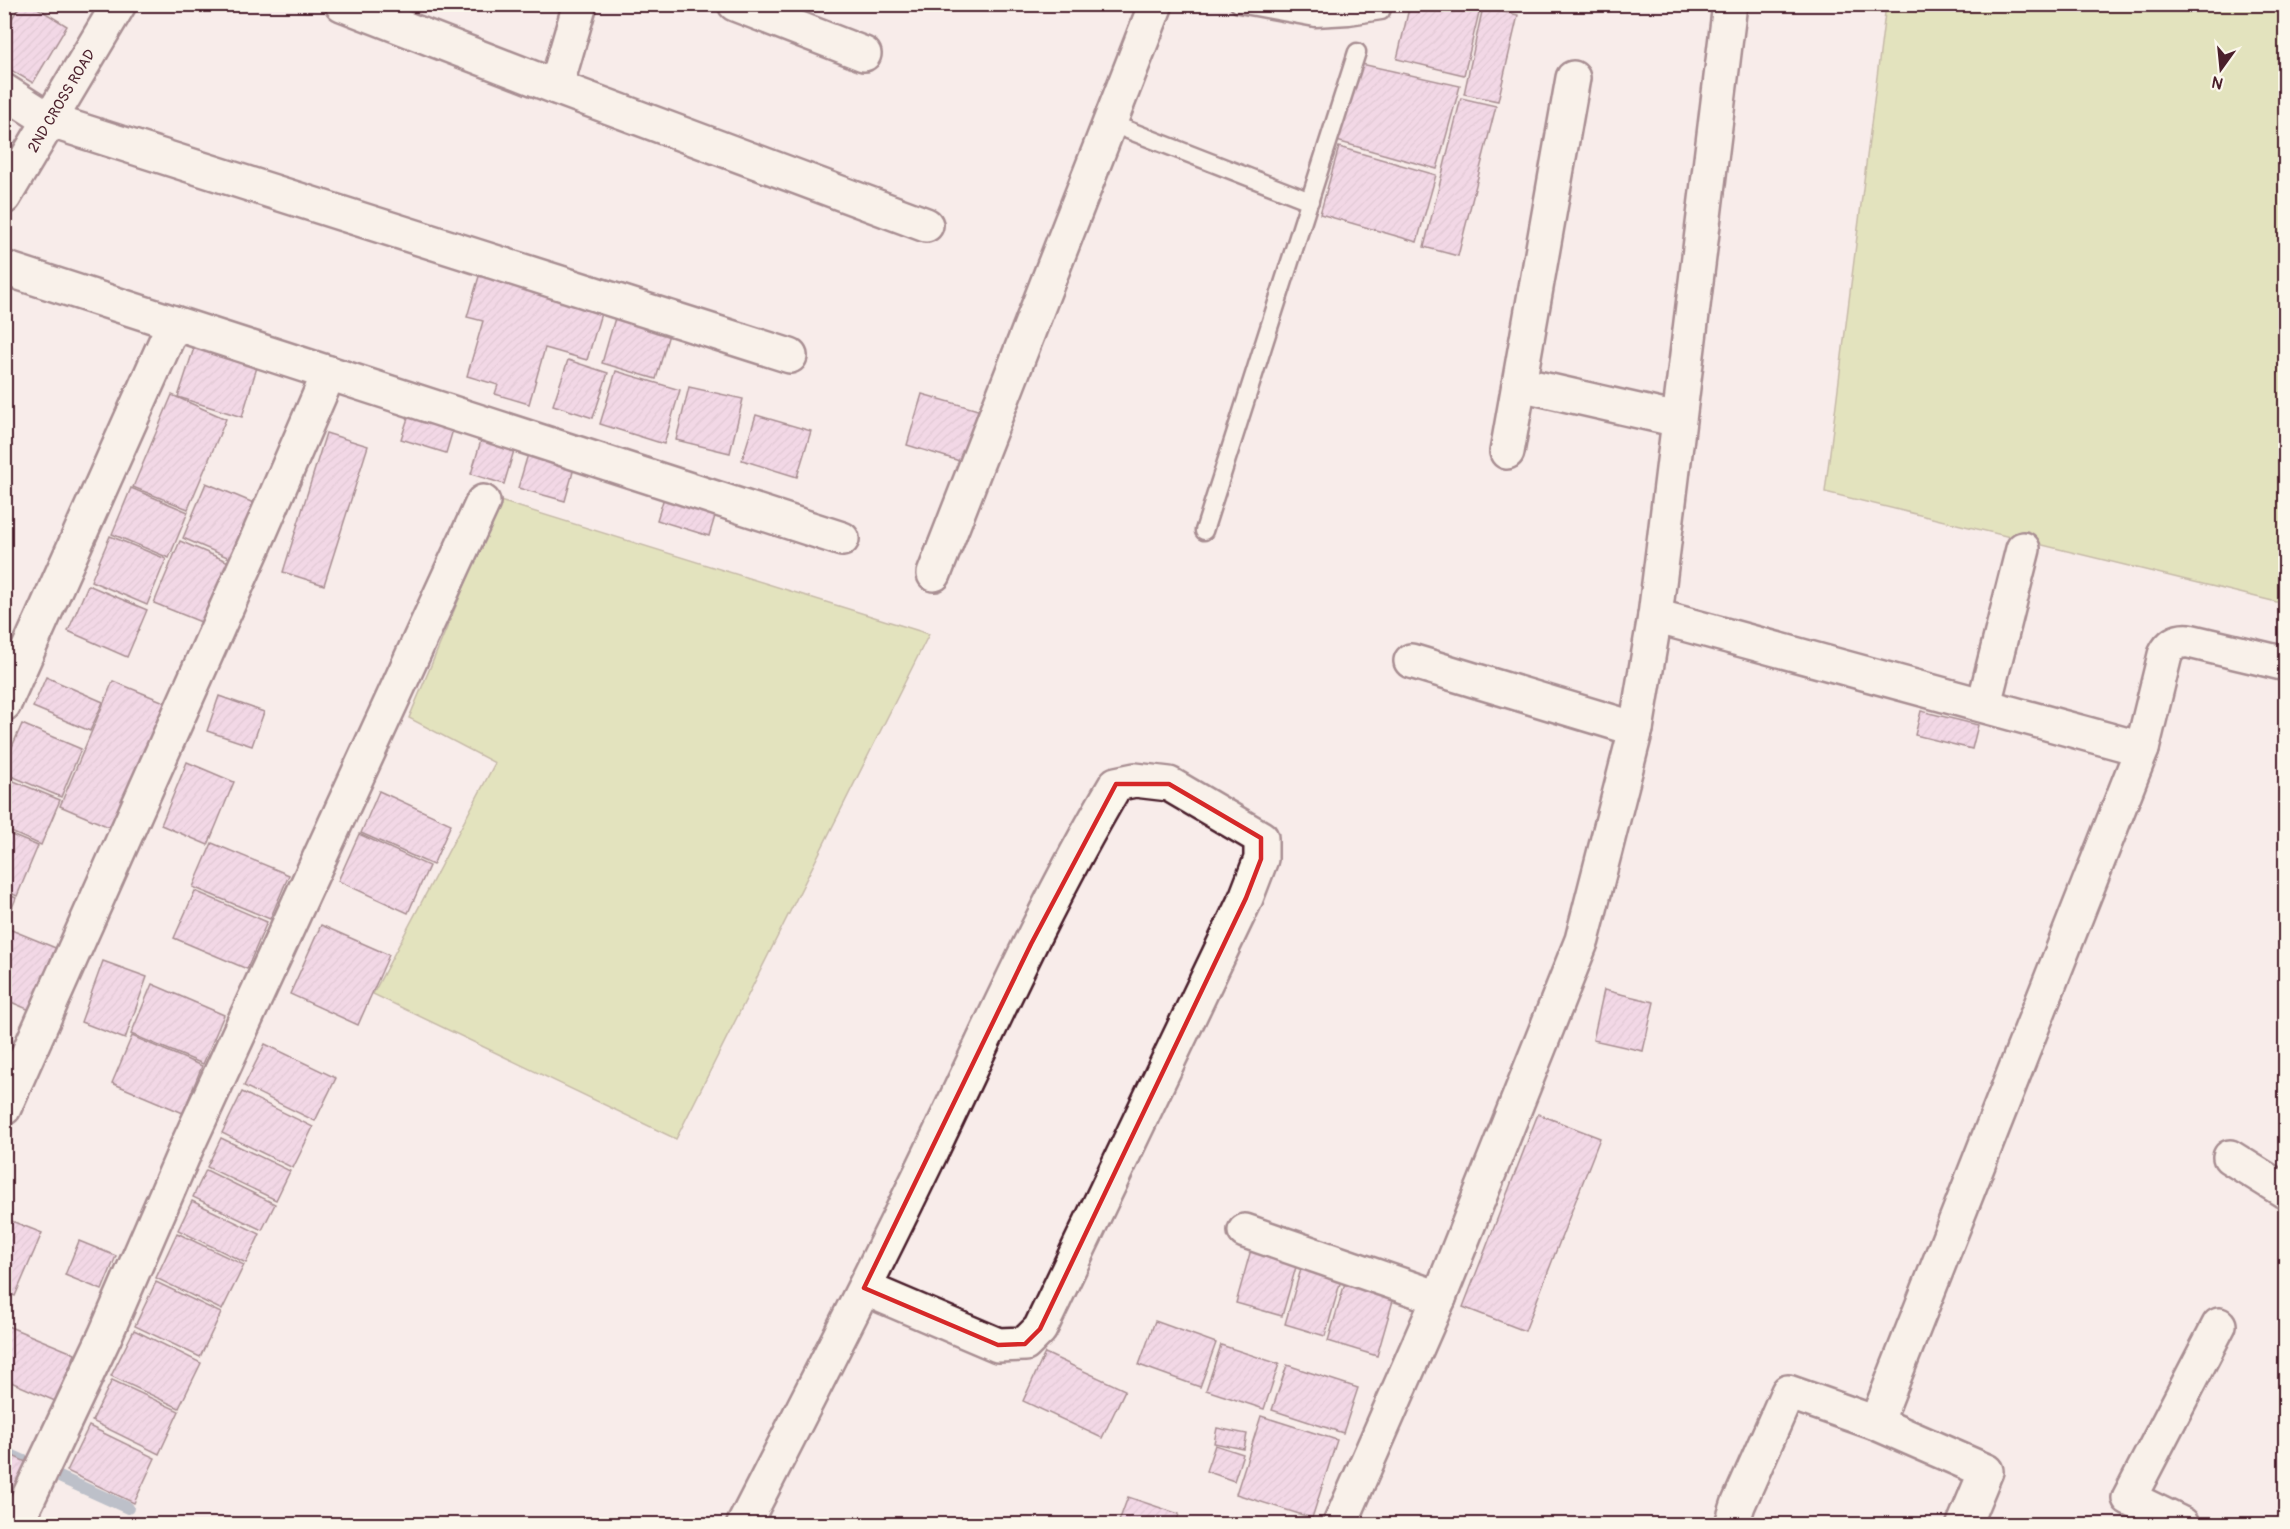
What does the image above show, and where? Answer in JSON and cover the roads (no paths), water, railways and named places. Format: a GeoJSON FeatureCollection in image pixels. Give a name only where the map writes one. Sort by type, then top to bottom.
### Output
{"type":"FeatureCollection","features":[{"type":"Feature","properties":{"kind":"street","name":"2ND CROSS ROAD"},"geometry":{"type":"LineString","coordinates":[[4,197],[119,4]]}},
{"type":"Feature","properties":{"kind":"street"},"geometry":{"type":"LineString","coordinates":[[342,4],[556,87],[926,225]]}},
{"type":"Feature","properties":{"kind":"street"},"geometry":{"type":"LineString","coordinates":[[556,87],[580,4]]}},
{"type":"Feature","properties":{"kind":"street"},"geometry":{"type":"LineString","coordinates":[[735,4],[864,54]]}},
{"type":"Feature","properties":{"kind":"street"},"geometry":{"type":"LineString","coordinates":[[934,574],[1156,4]]}},
{"type":"Feature","properties":{"kind":"street"},"geometry":{"type":"LineString","coordinates":[[1340,1524],[1439,1298],[1582,940],[1636,729],[1655,616],[1730,4]]}},
{"type":"Feature","properties":{"kind":"street"},"geometry":{"type":"LineString","coordinates":[[1507,452],[1573,78]]}},
{"type":"Feature","properties":{"kind":"street"},"geometry":{"type":"LineString","coordinates":[[4,91],[51,121],[790,356]]}},
{"type":"Feature","properties":{"kind":"street"},"geometry":{"type":"LineString","coordinates":[[4,268],[842,539]]}},
{"type":"Feature","properties":{"kind":"street"},"geometry":{"type":"LineString","coordinates":[[4,704],[174,323]]}},
{"type":"Feature","properties":{"kind":"street"},"geometry":{"type":"LineString","coordinates":[[4,1108],[245,566],[328,373]]}},
{"type":"Feature","properties":{"kind":"street"},"geometry":{"type":"LineString","coordinates":[[1520,384],[1678,420]]}},
{"type":"Feature","properties":{"kind":"street"},"geometry":{"type":"LineString","coordinates":[[16,1524],[105,1336],[185,1151],[483,502]]}},
{"type":"Feature","properties":{"kind":"street"},"geometry":{"type":"LineString","coordinates":[[1984,704],[2023,549]]}},
{"type":"Feature","properties":{"kind":"street"},"geometry":{"type":"LineString","coordinates":[[1655,616],[2142,748]]}},
{"type":"Feature","properties":{"kind":"street"},"geometry":{"type":"LineString","coordinates":[[1876,1423],[2142,748],[2165,655],[2169,648],[2181,640],[2286,664]]}},
{"type":"Feature","properties":{"kind":"street"},"geometry":{"type":"LineString","coordinates":[[1411,661],[1636,729]]}},
{"type":"Feature","properties":{"kind":"street"},"geometry":{"type":"LineString","coordinates":[[744,1524],[864,1288],[1031,944],[1096,817],[1116,784],[1135,780],[1169,784],[1261,838],[1261,860],[1246,898],[1040,1329],[1025,1344],[998,1345],[864,1288]]}},
{"type":"Feature","properties":{"kind":"street"},"geometry":{"type":"LineString","coordinates":[[2230,1158],[2286,1192]]}},
{"type":"Feature","properties":{"kind":"street"},"geometry":{"type":"LineString","coordinates":[[1245,1231],[1439,1298]]}},
{"type":"Feature","properties":{"kind":"street"},"geometry":{"type":"LineString","coordinates":[[2182,1524],[2129,1498],[2219,1325]]}},
{"type":"Feature","properties":{"kind":"street"},"geometry":{"type":"LineString","coordinates":[[1732,1524],[1738,1505],[1788,1392],[1876,1423],[1986,1471],[1964,1524]]}},
{"type":"Feature","properties":{"kind":"lane"},"geometry":{"type":"LineString","coordinates":[[1239,4],[1315,18],[1381,11],[1384,4]]}},
{"type":"Feature","properties":{"kind":"lane"},"geometry":{"type":"LineString","coordinates":[[1204,531],[1357,52]]}},
{"type":"Feature","properties":{"kind":"lane"},"geometry":{"type":"LineString","coordinates":[[1110,123],[1310,201]]}},
{"type":"Feature","properties":{"kind":"waterway"},"geometry":{"type":"LineString","coordinates":[[4,1452],[128,1508]]}}]}
